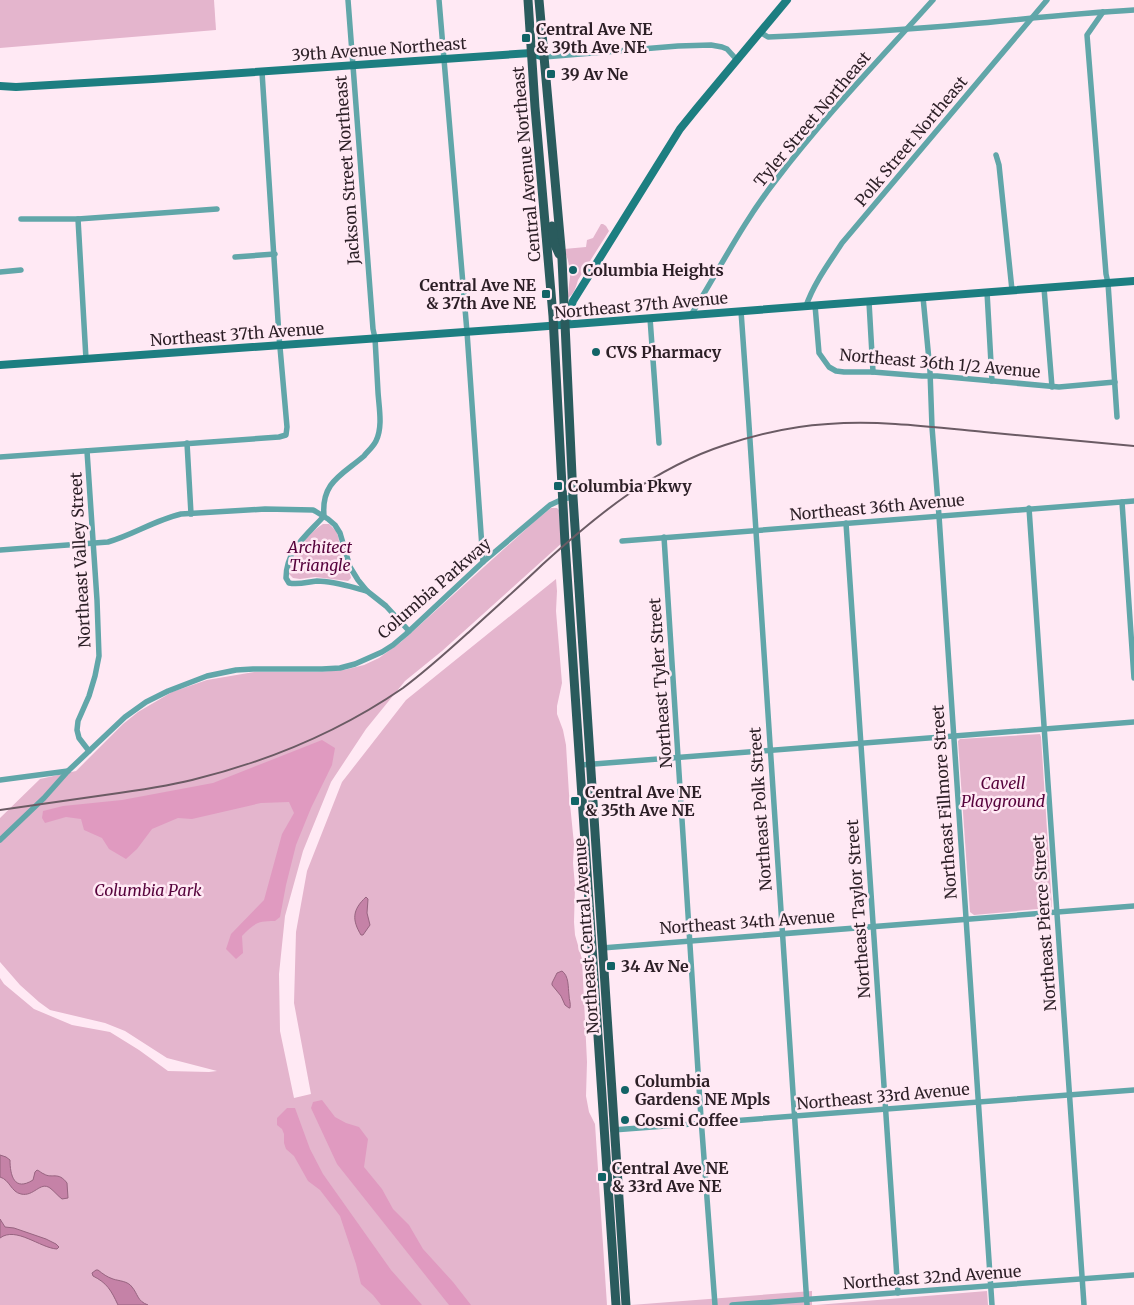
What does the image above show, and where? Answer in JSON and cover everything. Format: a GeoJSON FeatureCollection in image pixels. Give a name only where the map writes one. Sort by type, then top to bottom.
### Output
{"type":"FeatureCollection","features":[{"type":"Feature","properties":{"kind":"main road","name":"Central Avenue Northeast"},"geometry":{"type":"LineString","coordinates":[[528,0],[554,326]]}},
{"type":"Feature","properties":{"kind":"main road","name":"Central Avenue Northeast"},"geometry":{"type":"LineString","coordinates":[[539,0],[562,259],[565,325]]}},
{"type":"Feature","properties":{"kind":"main road"},"geometry":{"type":"LineString","coordinates":[[542,179],[547,191],[551,214],[558,218]]}},
{"type":"Feature","properties":{"kind":"main road"},"geometry":{"type":"LineString","coordinates":[[545,215],[551,224],[554,243],[562,259]]}},
{"type":"Feature","properties":{"kind":"main road","name":"Northeast Central Avenue"},"geometry":{"type":"LineString","coordinates":[[565,325],[604,1131],[616,1305]]}},
{"type":"Feature","properties":{"kind":"main road","name":"Northeast Central Avenue"},"geometry":{"type":"LineString","coordinates":[[554,326],[563,499],[602,948],[626,1305]]}},
{"type":"Feature","properties":{"kind":"street","name":"Jackson Street Northeast"},"geometry":{"type":"LineString","coordinates":[[324,516],[324,498],[328,489],[375,442],[379,432],[380,419],[348,0]]}},
{"type":"Feature","properties":{"kind":"street"},"geometry":{"type":"LineString","coordinates":[[439,0],[467,332],[483,562]]}},
{"type":"Feature","properties":{"kind":"street"},"geometry":{"type":"LineString","coordinates":[[565,325],[573,301],[680,129],[788,0]]}},
{"type":"Feature","properties":{"kind":"street","name":"Tyler Street Northeast"},"geometry":{"type":"LineString","coordinates":[[691,315],[745,225],[774,182],[806,142],[933,0]]}},
{"type":"Feature","properties":{"kind":"street","name":"Polk Street Northeast"},"geometry":{"type":"LineString","coordinates":[[806,306],[809,297],[842,243],[1047,0]]}},
{"type":"Feature","properties":{"kind":"street"},"geometry":{"type":"LineString","coordinates":[[760,32],[768,37],[907,29],[1134,10]]}},
{"type":"Feature","properties":{"kind":"street"},"geometry":{"type":"LineString","coordinates":[[1103,12],[1088,35],[1118,418]]}},
{"type":"Feature","properties":{"kind":"street","name":"39th Avenue Northeast"},"geometry":{"type":"LineString","coordinates":[[0,86],[16,87],[262,72],[531,52],[544,57],[678,46],[711,45],[722,47],[737,60]]}},
{"type":"Feature","properties":{"kind":"street"},"geometry":{"type":"LineString","coordinates":[[0,457],[286,435],[287,427],[262,72]]}},
{"type":"Feature","properties":{"kind":"street","name":"39th Avenue Northeast"},"geometry":{"type":"LineString","coordinates":[[0,91],[16,87]]}},
{"type":"Feature","properties":{"kind":"street"},"geometry":{"type":"LineString","coordinates":[[996,155],[999,165],[1012,290]]}},
{"type":"Feature","properties":{"kind":"street"},"geometry":{"type":"LineString","coordinates":[[20,219],[78,219],[217,209]]}},
{"type":"Feature","properties":{"kind":"street"},"geometry":{"type":"LineString","coordinates":[[78,219],[86,359]]}},
{"type":"Feature","properties":{"kind":"street"},"geometry":{"type":"LineString","coordinates":[[235,257],[275,254]]}},
{"type":"Feature","properties":{"kind":"street"},"geometry":{"type":"LineString","coordinates":[[0,272],[21,270]]}},
{"type":"Feature","properties":{"kind":"street","name":"Northeast 37th Avenue"},"geometry":{"type":"LineString","coordinates":[[0,365],[554,326],[1134,281]]}},
{"type":"Feature","properties":{"kind":"street"},"geometry":{"type":"LineString","coordinates":[[1044,288],[1052,386]]}},
{"type":"Feature","properties":{"kind":"street"},"geometry":{"type":"LineString","coordinates":[[986,292],[992,381]]}},
{"type":"Feature","properties":{"kind":"street","name":"Northeast Fillmore Street"},"geometry":{"type":"LineString","coordinates":[[923,297],[930,376],[992,1305]]}},
{"type":"Feature","properties":{"kind":"street"},"geometry":{"type":"LineString","coordinates":[[868,302],[873,372]]}},
{"type":"Feature","properties":{"kind":"street","name":"Northeast 36th 1/2 Avenue"},"geometry":{"type":"LineString","coordinates":[[815,305],[819,353],[829,367],[836,371],[930,376],[1059,387],[1115,382]]}},
{"type":"Feature","properties":{"kind":"street","name":"Northeast Polk Street"},"geometry":{"type":"LineString","coordinates":[[741,311],[807,1302]]}},
{"type":"Feature","properties":{"kind":"street"},"geometry":{"type":"LineString","coordinates":[[650,318],[659,443]]}},
{"type":"Feature","properties":{"kind":"street"},"geometry":{"type":"LineString","coordinates":[[187,444],[191,514]]}},
{"type":"Feature","properties":{"kind":"street","name":"Northeast Valley Street"},"geometry":{"type":"LineString","coordinates":[[87,451],[99,656],[95,676],[78,721],[77,730],[79,738],[89,750]]}},
{"type":"Feature","properties":{"kind":"street","name":"Columbia Parkway"},"geometry":{"type":"LineString","coordinates":[[0,840],[44,798],[89,750],[125,717],[146,702],[190,681],[222,672],[253,669],[340,668],[368,659],[393,644],[409,631],[483,562],[550,505],[563,499],[574,497]]}},
{"type":"Feature","properties":{"kind":"street","name":"Northeast 36th Avenue"},"geometry":{"type":"LineString","coordinates":[[622,540],[1134,501]]}},
{"type":"Feature","properties":{"kind":"street"},"geometry":{"type":"LineString","coordinates":[[1122,502],[1134,678]]}},
{"type":"Feature","properties":{"kind":"street","name":"Northeast Pierce Street"},"geometry":{"type":"LineString","coordinates":[[1029,508],[1084,1305]]}},
{"type":"Feature","properties":{"kind":"street"},"geometry":{"type":"LineString","coordinates":[[0,550],[108,542],[122,538],[169,517],[191,514],[265,509],[313,510],[335,525],[340,533],[350,567],[358,580],[409,631]]}},
{"type":"Feature","properties":{"kind":"street"},"geometry":{"type":"LineString","coordinates":[[324,516],[292,552],[287,564],[286,578],[289,583],[317,582],[368,591]]}},
{"type":"Feature","properties":{"kind":"street","name":"Northeast Taylor Street"},"geometry":{"type":"LineString","coordinates":[[846,523],[898,1293]]}},
{"type":"Feature","properties":{"kind":"street","name":"Northeast Tyler Street"},"geometry":{"type":"LineString","coordinates":[[664,537],[715,1305]]}},
{"type":"Feature","properties":{"kind":"street"},"geometry":{"type":"LineString","coordinates":[[585,765],[1134,722]]}},
{"type":"Feature","properties":{"kind":"street"},"geometry":{"type":"LineString","coordinates":[[0,780],[68,772]]}},
{"type":"Feature","properties":{"kind":"street","name":"Northeast 34th Avenue"},"geometry":{"type":"LineString","coordinates":[[602,948],[1134,906]]}},
{"type":"Feature","properties":{"kind":"street","name":"Northeast 33rd Avenue"},"geometry":{"type":"LineString","coordinates":[[604,1131],[1134,1090]]}},
{"type":"Feature","properties":{"kind":"street","name":"Northeast 32nd Avenue"},"geometry":{"type":"LineString","coordinates":[[732,1305],[807,1302],[1134,1275]]}},
{"type":"Feature","properties":{"kind":"green space"},"geometry":{"type":"Polygon","coordinates":[[[0,0],[214,0],[216,30],[0,48],[0,0]]]}},
{"type":"Feature","properties":{"kind":"green space"},"geometry":{"type":"Polygon","coordinates":[[[601,224],[606,226],[609,231],[578,280],[576,288],[568,298],[570,270],[564,249],[586,247],[587,240],[593,238],[601,224]]]}},
{"type":"Feature","properties":{"kind":"green space","name":"Columbia Park"},"geometry":{"type":"Polygon","coordinates":[[[551,508],[557,508],[561,512],[563,542],[442,651],[405,681],[366,729],[331,782],[303,851],[285,916],[279,974],[280,1031],[294,1098],[311,1094],[294,1003],[296,932],[307,871],[342,782],[406,700],[556,579],[556,611],[562,683],[557,714],[566,745],[574,844],[574,922],[575,935],[582,959],[587,1062],[586,1096],[589,1112],[595,1124],[607,1305],[0,1305],[0,978],[4,984],[34,1009],[72,1025],[110,1032],[168,1071],[217,1071],[167,1058],[125,1031],[105,1023],[50,1010],[20,985],[0,962],[0,818],[40,779],[76,771],[123,724],[138,712],[172,692],[207,680],[254,672],[344,670],[364,665],[379,658],[401,642],[551,508]]]}},
{"type":"Feature","properties":{"kind":"green space","name":"Architect Triangle"},"geometry":{"type":"Polygon","coordinates":[[[323,524],[329,524],[337,533],[341,556],[351,578],[348,581],[315,577],[300,579],[293,578],[289,574],[296,552],[311,533],[323,524]]]}},
{"type":"Feature","properties":{"kind":"green space","name":"Cavell Playground"},"geometry":{"type":"Polygon","coordinates":[[[1040,734],[1052,907],[974,915],[970,912],[958,741],[960,739],[1040,734]]]}},
{"type":"Feature","properties":{"kind":"green space"},"geometry":{"type":"Polygon","coordinates":[[[812,1291],[812,1305],[631,1305],[812,1291]]]}},
{"type":"Feature","properties":{"kind":"green space"},"geometry":{"type":"Polygon","coordinates":[[[987,1291],[988,1305],[816,1305],[987,1291]]]}},
{"type":"Feature","properties":{"kind":"shaded area"},"geometry":{"type":"Polygon","coordinates":[[[322,740],[335,748],[332,765],[311,808],[296,845],[280,917],[275,921],[257,924],[246,932],[242,936],[243,953],[236,959],[226,949],[231,934],[264,900],[282,834],[294,813],[289,802],[261,803],[192,819],[178,818],[152,829],[137,849],[126,859],[109,849],[102,838],[84,830],[81,819],[66,817],[45,823],[42,818],[43,811],[63,806],[122,800],[213,783],[322,740]]]}},
{"type":"Feature","properties":{"kind":"shaded area"},"geometry":{"type":"Polygon","coordinates":[[[366,897],[368,899],[367,913],[370,925],[361,935],[356,925],[355,915],[358,906],[366,897]]]}},
{"type":"Feature","properties":{"kind":"shaded area"},"geometry":{"type":"Polygon","coordinates":[[[562,971],[568,982],[570,1008],[565,1005],[561,996],[552,985],[557,973],[562,971]]]}},
{"type":"Feature","properties":{"kind":"shaded area"},"geometry":{"type":"Polygon","coordinates":[[[322,1100],[335,1117],[359,1127],[368,1139],[364,1167],[382,1189],[393,1209],[409,1225],[423,1249],[471,1305],[449,1305],[337,1164],[311,1108],[313,1102],[322,1100]]]}},
{"type":"Feature","properties":{"kind":"shaded area"},"geometry":{"type":"Polygon","coordinates":[[[287,1108],[295,1108],[310,1149],[323,1174],[391,1270],[422,1305],[381,1305],[361,1284],[340,1216],[320,1190],[308,1181],[294,1156],[286,1149],[284,1134],[277,1125],[277,1118],[287,1108]]]}},
{"type":"Feature","properties":{"kind":"shaded area"},"geometry":{"type":"Polygon","coordinates":[[[0,1155],[10,1160],[12,1176],[17,1183],[27,1183],[33,1180],[37,1170],[47,1175],[58,1176],[67,1183],[68,1198],[62,1199],[46,1186],[26,1194],[18,1193],[0,1177],[0,1155]]]}},
{"type":"Feature","properties":{"kind":"shaded area"},"geometry":{"type":"Polygon","coordinates":[[[0,1219],[5,1227],[14,1228],[46,1239],[59,1247],[57,1249],[50,1248],[21,1236],[6,1235],[0,1238],[0,1219]]]}},
{"type":"Feature","properties":{"kind":"shaded area"},"geometry":{"type":"Polygon","coordinates":[[[96,1270],[130,1285],[140,1299],[148,1305],[118,1305],[102,1281],[93,1276],[92,1273],[96,1270]]]}},
{"type":"Feature","properties":{"kind":"railway"},"geometry":{"type":"LineString","coordinates":[[0,810],[138,790],[192,780],[274,755],[328,732],[379,704],[412,681],[563,546],[628,495],[674,466],[725,445],[763,434],[802,427],[848,423],[887,423],[1134,446]]}},
{"type":"Feature","properties":{"kind":"place","name":"Central Ave NE & 39th Ave NE"},"geometry":{"type":"Point","coordinates":[526,38]}},
{"type":"Feature","properties":{"kind":"place","name":"39 Av Ne"},"geometry":{"type":"Point","coordinates":[551,74]}},
{"type":"Feature","properties":{"kind":"place","name":"Columbia Heights"},"geometry":{"type":"Point","coordinates":[573,270]}},
{"type":"Feature","properties":{"kind":"place","name":"Central Ave NE & 37th Ave NE"},"geometry":{"type":"Point","coordinates":[546,294]}},
{"type":"Feature","properties":{"kind":"place","name":"CVS Pharmacy"},"geometry":{"type":"Point","coordinates":[596,352]}},
{"type":"Feature","properties":{"kind":"place","name":"Columbia Pkwy"},"geometry":{"type":"Point","coordinates":[558,486]}},
{"type":"Feature","properties":{"kind":"place","name":"Central Ave NE & 35th Ave NE"},"geometry":{"type":"Point","coordinates":[575,801]}},
{"type":"Feature","properties":{"kind":"place","name":"34 Av Ne"},"geometry":{"type":"Point","coordinates":[611,966]}},
{"type":"Feature","properties":{"kind":"place","name":"Columbia Gardens NE Mpls"},"geometry":{"type":"Point","coordinates":[625,1090]}},
{"type":"Feature","properties":{"kind":"place","name":"Cosmi Coffee"},"geometry":{"type":"Point","coordinates":[625,1120]}},
{"type":"Feature","properties":{"kind":"place","name":"Central Ave NE & 33rd Ave NE"},"geometry":{"type":"Point","coordinates":[602,1177]}}]}
